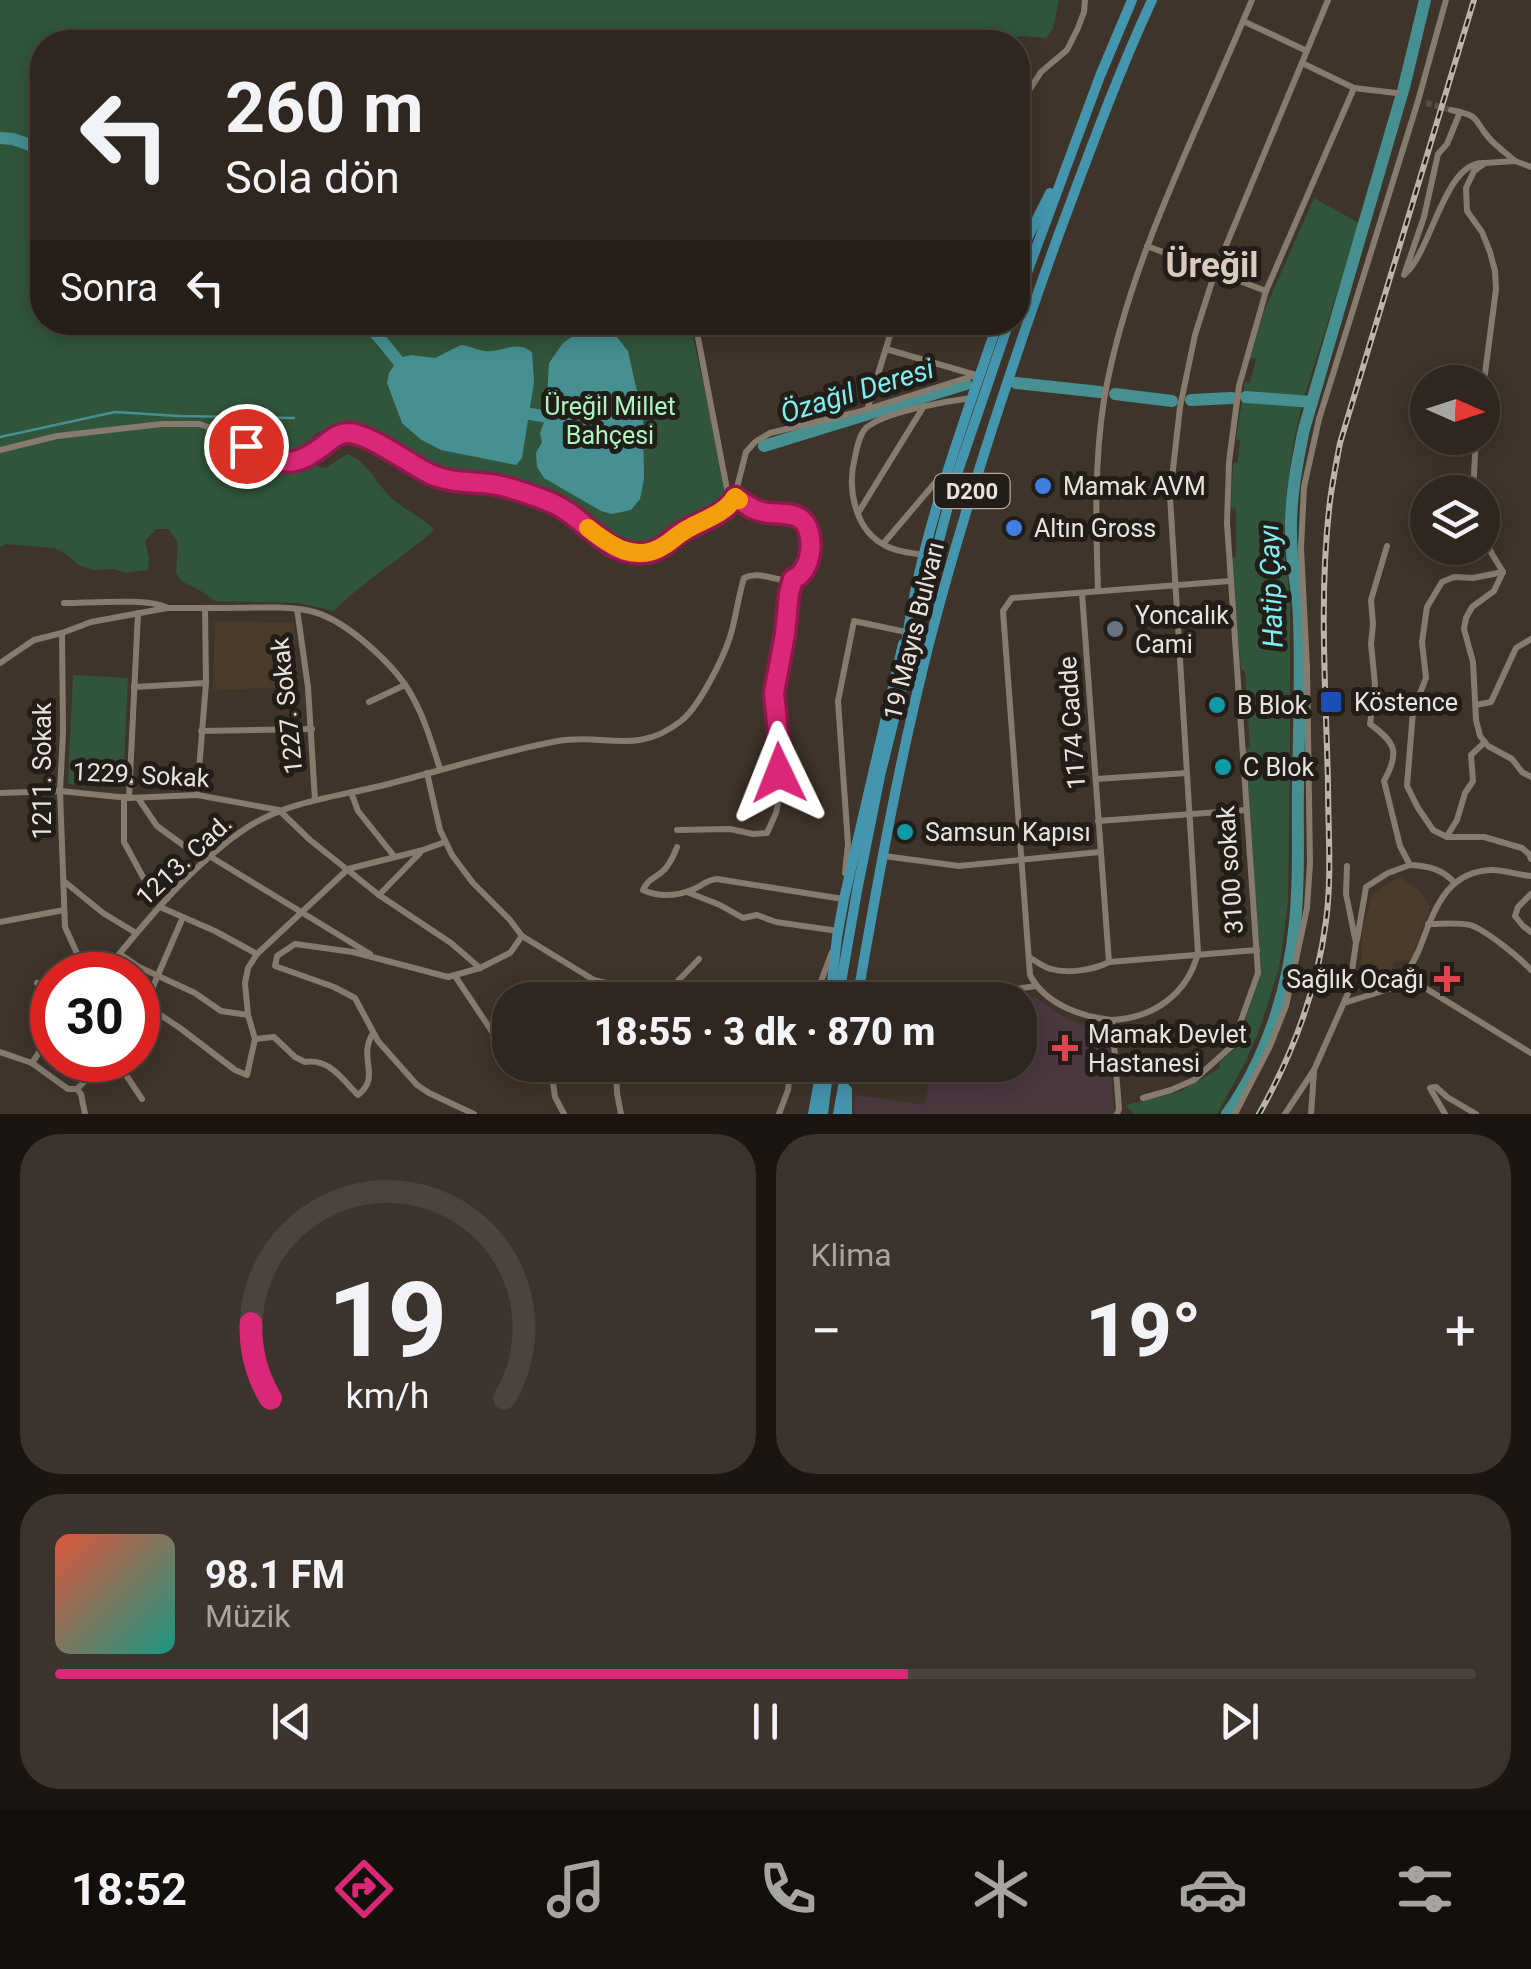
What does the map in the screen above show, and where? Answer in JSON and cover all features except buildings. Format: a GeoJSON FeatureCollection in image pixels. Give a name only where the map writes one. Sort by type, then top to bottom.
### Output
{"type":"FeatureCollection","features":[{"type":"Feature","properties":{"kind":"highway"},"geometry":{"type":"LineString","coordinates":[[1030,264],[1132,0]]}},
{"type":"Feature","properties":{"kind":"highway","name":"19 Mayıs Bulvarı"},"geometry":{"type":"LineString","coordinates":[[1030,313],[1078,182],[1139,28],[1154,0]]}},
{"type":"Feature","properties":{"kind":"highway"},"geometry":{"type":"LineString","coordinates":[[1030,236],[1064,171]]}},
{"type":"Feature","properties":{"kind":"highway"},"geometry":{"type":"LineString","coordinates":[[832,982],[844,899],[888,701],[925,555],[993,335]]}},
{"type":"Feature","properties":{"kind":"highway","name":"19 Mayıs Bulvarı"},"geometry":{"type":"LineString","coordinates":[[841,982],[860,872],[900,696],[955,480],[1004,335]]}},
{"type":"Feature","properties":{"kind":"highway","name":"19 Mayıs Bulvarı"},"geometry":{"type":"LineString","coordinates":[[860,982],[882,856],[931,638],[975,480],[1022,335]]}},
{"type":"Feature","properties":{"kind":"highway"},"geometry":{"type":"LineString","coordinates":[[991,342],[996,359]]}},
{"type":"Feature","properties":{"kind":"highway"},"geometry":{"type":"LineString","coordinates":[[900,696],[907,628]]}},
{"type":"Feature","properties":{"kind":"highway"},"geometry":{"type":"LineString","coordinates":[[814,1114],[822,1082]]}},
{"type":"Feature","properties":{"kind":"highway"},"geometry":{"type":"LineString","coordinates":[[823,1114],[825,1082]]}},
{"type":"Feature","properties":{"kind":"highway"},"geometry":{"type":"LineString","coordinates":[[838,1114],[844,1082]]}},
{"type":"Feature","properties":{"kind":"highway"},"geometry":{"type":"LineString","coordinates":[[846,1082],[847,1114]]}},
{"type":"Feature","properties":{"kind":"street"},"geometry":{"type":"LineString","coordinates":[[1030,88],[1041,72],[1067,50],[1084,12],[1085,0]]}},
{"type":"Feature","properties":{"kind":"street"},"geometry":{"type":"LineString","coordinates":[[1098,591],[1097,460],[1104,402],[1123,316],[1147,246],[1252,0]]}},
{"type":"Feature","properties":{"kind":"street"},"geometry":{"type":"LineString","coordinates":[[1037,987],[1076,1013],[1128,1020],[1162,1006],[1178,993],[1198,953],[1170,496],[1180,407],[1195,335],[1215,272],[1328,0]]}},
{"type":"Feature","properties":{"kind":"street"},"geometry":{"type":"LineString","coordinates":[[1235,1114],[1286,1006],[1306,908],[1310,863],[1301,548],[1308,463],[1318,419],[1422,102],[1446,0]]}},
{"type":"Feature","properties":{"kind":"street"},"geometry":{"type":"LineString","coordinates":[[1243,20],[1307,52]]}},
{"type":"Feature","properties":{"kind":"street"},"geometry":{"type":"LineString","coordinates":[[1302,63],[1354,88],[1396,93]]}},
{"type":"Feature","properties":{"kind":"street","name":"3100 sokak"},"geometry":{"type":"LineString","coordinates":[[1143,1098],[1194,1080],[1232,1046],[1258,973],[1230,581],[1229,462],[1239,386],[1266,291],[1354,88]]}},
{"type":"Feature","properties":{"kind":"street"},"geometry":{"type":"LineString","coordinates":[[1515,160],[1475,162],[1459,174],[1448,190],[1416,264],[1404,274],[1424,217],[1438,154],[1447,144],[1456,111],[1470,114],[1488,137],[1515,160],[1531,167]]}},
{"type":"Feature","properties":{"kind":"street"},"geometry":{"type":"LineString","coordinates":[[1485,163],[1474,171],[1466,188],[1467,211],[1482,232],[1495,271],[1486,365]]}},
{"type":"Feature","properties":{"kind":"street"},"geometry":{"type":"LineString","coordinates":[[1147,246],[1266,291]]}},
{"type":"Feature","properties":{"kind":"street"},"geometry":{"type":"LineString","coordinates":[[676,830],[768,833],[781,789],[774,693],[789,593],[793,579],[804,573],[809,560],[810,535],[806,524],[791,514],[756,510],[735,497],[725,484],[697,335]]}},
{"type":"Feature","properties":{"kind":"street"},"geometry":{"type":"LineString","coordinates":[[868,408],[890,335]]}},
{"type":"Feature","properties":{"kind":"street"},"geometry":{"type":"LineString","coordinates":[[886,350],[978,376]]}},
{"type":"Feature","properties":{"kind":"street"},"geometry":{"type":"LineString","coordinates":[[0,450],[57,436],[162,424],[198,424],[286,463],[308,456],[346,432],[364,436],[434,476],[469,484],[496,484],[553,502],[612,547],[633,554],[667,544],[733,503],[746,452],[770,433],[978,376]]}},
{"type":"Feature","properties":{"kind":"street"},"geometry":{"type":"LineString","coordinates":[[925,555],[883,544],[869,533],[858,514],[851,473],[860,437],[866,428],[924,406],[972,398]]}},
{"type":"Feature","properties":{"kind":"street"},"geometry":{"type":"LineString","coordinates":[[858,514],[924,406]]}},
{"type":"Feature","properties":{"kind":"street"},"geometry":{"type":"LineString","coordinates":[[883,544],[939,478]]}},
{"type":"Feature","properties":{"kind":"street"},"geometry":{"type":"LineString","coordinates":[[1387,546],[1371,600],[1374,684],[1370,724],[1387,736],[1394,749],[1392,766],[1384,781],[1400,846],[1410,865]]}},
{"type":"Feature","properties":{"kind":"street"},"geometry":{"type":"LineString","coordinates":[[1499,565],[1503,572]]}},
{"type":"Feature","properties":{"kind":"street"},"geometry":{"type":"LineString","coordinates":[[1503,572],[1494,591],[1472,607],[1466,618],[1464,629],[1472,662],[1476,720],[1485,742],[1531,777]]}},
{"type":"Feature","properties":{"kind":"street"},"geometry":{"type":"LineString","coordinates":[[1503,572],[1442,582],[1427,607],[1422,642],[1426,678],[1413,711],[1407,786],[1434,830],[1446,837],[1484,837],[1522,848],[1531,859]]}},
{"type":"Feature","properties":{"kind":"street","name":"1213. Cad."},"geometry":{"type":"LineString","coordinates":[[122,952],[208,859],[238,833],[279,810],[563,740],[630,742],[670,729],[686,718],[710,680],[730,638],[744,578],[759,574],[793,579]]}},
{"type":"Feature","properties":{"kind":"street"},"geometry":{"type":"LineString","coordinates":[[1034,982],[1030,975],[1003,611],[1012,598],[1230,581]]}},
{"type":"Feature","properties":{"kind":"street","name":"1174 Cadde"},"geometry":{"type":"LineString","coordinates":[[1082,592],[1109,962]]}},
{"type":"Feature","properties":{"kind":"street"},"geometry":{"type":"LineString","coordinates":[[64,603],[147,602],[167,608]]}},
{"type":"Feature","properties":{"kind":"street"},"geometry":{"type":"LineString","coordinates":[[0,662],[34,640],[91,622],[167,608],[314,612],[339,622],[375,651],[405,686],[420,712],[440,768]]}},
{"type":"Feature","properties":{"kind":"street"},"geometry":{"type":"LineString","coordinates":[[197,795],[206,683],[205,608]]}},
{"type":"Feature","properties":{"kind":"street","name":"1227. Sokak"},"geometry":{"type":"LineString","coordinates":[[296,609],[312,729],[315,800]]}},
{"type":"Feature","properties":{"kind":"street"},"geometry":{"type":"LineString","coordinates":[[138,613],[130,797],[124,842],[143,878],[167,899]]}},
{"type":"Feature","properties":{"kind":"street"},"geometry":{"type":"LineString","coordinates":[[845,873],[848,844],[838,701],[854,620],[907,628]]}},
{"type":"Feature","properties":{"kind":"street","name":"1211. Sokak"},"geometry":{"type":"LineString","coordinates":[[62,633],[60,791],[64,910],[65,927],[76,952]]}},
{"type":"Feature","properties":{"kind":"street"},"geometry":{"type":"LineString","coordinates":[[1476,704],[1492,702],[1516,648],[1531,638]]}},
{"type":"Feature","properties":{"kind":"street"},"geometry":{"type":"LineString","coordinates":[[134,686],[206,683]]}},
{"type":"Feature","properties":{"kind":"street"},"geometry":{"type":"LineString","coordinates":[[369,702],[405,686]]}},
{"type":"Feature","properties":{"kind":"street"},"geometry":{"type":"LineString","coordinates":[[201,731],[312,729]]}},
{"type":"Feature","properties":{"kind":"street"},"geometry":{"type":"LineString","coordinates":[[1446,837],[1472,781],[1472,756],[1485,742]]}},
{"type":"Feature","properties":{"kind":"street"},"geometry":{"type":"LineString","coordinates":[[427,773],[445,842],[474,883],[522,936],[602,982]]}},
{"type":"Feature","properties":{"kind":"street"},"geometry":{"type":"LineString","coordinates":[[1096,779],[1187,773]]}},
{"type":"Feature","properties":{"kind":"street"},"geometry":{"type":"LineString","coordinates":[[351,792],[358,812],[394,856]]}},
{"type":"Feature","properties":{"kind":"street","name":"1229. Sokak"},"geometry":{"type":"LineString","coordinates":[[0,793],[197,795],[279,810]]}},
{"type":"Feature","properties":{"kind":"street"},"geometry":{"type":"LineString","coordinates":[[130,797],[157,826],[375,958]]}},
{"type":"Feature","properties":{"kind":"street"},"geometry":{"type":"LineString","coordinates":[[279,810],[379,895],[436,932],[480,968]]}},
{"type":"Feature","properties":{"kind":"street"},"geometry":{"type":"LineString","coordinates":[[1098,820],[1246,810]]}},
{"type":"Feature","properties":{"kind":"street"},"geometry":{"type":"LineString","coordinates":[[160,1015],[234,1070],[248,1076],[254,1039],[245,983],[248,968],[258,954],[348,869],[445,842]]}},
{"type":"Feature","properties":{"kind":"street"},"geometry":{"type":"LineString","coordinates":[[1522,848],[1531,845]]}},
{"type":"Feature","properties":{"kind":"street"},"geometry":{"type":"LineString","coordinates":[[677,847],[670,864],[650,879],[643,890],[662,897],[717,879],[844,899]]}},
{"type":"Feature","properties":{"kind":"street"},"geometry":{"type":"LineString","coordinates":[[379,895],[423,850]]}},
{"type":"Feature","properties":{"kind":"street"},"geometry":{"type":"LineString","coordinates":[[882,856],[959,866],[1100,852]]}},
{"type":"Feature","properties":{"kind":"street"},"geometry":{"type":"LineString","coordinates":[[1286,1114],[1314,1070],[1349,990],[1366,887],[1410,865],[1445,872],[1455,883]]}},
{"type":"Feature","properties":{"kind":"street"},"geometry":{"type":"LineString","coordinates":[[1347,866],[1346,894],[1356,943]]}},
{"type":"Feature","properties":{"kind":"street"},"geometry":{"type":"LineString","coordinates":[[1397,987],[1416,956],[1432,912],[1450,887],[1481,872],[1495,870],[1531,876]]}},
{"type":"Feature","properties":{"kind":"street"},"geometry":{"type":"LineString","coordinates":[[64,882],[136,934]]}},
{"type":"Feature","properties":{"kind":"street"},"geometry":{"type":"LineString","coordinates":[[685,891],[743,918],[757,916],[837,936],[820,982]]}},
{"type":"Feature","properties":{"kind":"street"},"geometry":{"type":"LineString","coordinates":[[1531,894],[1518,907],[1516,916],[1531,932]]}},
{"type":"Feature","properties":{"kind":"street"},"geometry":{"type":"LineString","coordinates":[[160,907],[258,954]]}},
{"type":"Feature","properties":{"kind":"street"},"geometry":{"type":"LineString","coordinates":[[0,919],[64,910]]}},
{"type":"Feature","properties":{"kind":"street"},"geometry":{"type":"LineString","coordinates":[[160,970],[183,918]]}},
{"type":"Feature","properties":{"kind":"street"},"geometry":{"type":"LineString","coordinates":[[1428,924],[1467,924],[1486,932],[1531,970]]}},
{"type":"Feature","properties":{"kind":"street"},"geometry":{"type":"LineString","coordinates":[[474,1114],[418,1085],[373,1033],[355,998],[276,966],[277,956],[295,944],[352,952],[448,977],[480,968],[510,953],[522,936]]}},
{"type":"Feature","properties":{"kind":"street"},"geometry":{"type":"LineString","coordinates":[[1029,957],[1058,970],[1256,950]]}},
{"type":"Feature","properties":{"kind":"street"},"geometry":{"type":"LineString","coordinates":[[678,982],[699,959]]}},
{"type":"Feature","properties":{"kind":"street"},"geometry":{"type":"LineString","coordinates":[[160,975],[221,1011],[248,1015]]}},
{"type":"Feature","properties":{"kind":"street"},"geometry":{"type":"LineString","coordinates":[[455,976],[492,1032]]}},
{"type":"Feature","properties":{"kind":"street"},"geometry":{"type":"LineString","coordinates":[[1343,1004],[1417,984],[1531,1053]]}},
{"type":"Feature","properties":{"kind":"street"},"geometry":{"type":"LineString","coordinates":[[1112,1020],[1117,1114]]}},
{"type":"Feature","properties":{"kind":"street"},"geometry":{"type":"LineString","coordinates":[[254,1039],[274,1037],[305,1062],[326,1063],[358,1095],[367,1088],[370,1078],[366,1045],[373,1033]]}},
{"type":"Feature","properties":{"kind":"street"},"geometry":{"type":"LineString","coordinates":[[0,1052],[30,1062]]}},
{"type":"Feature","properties":{"kind":"street"},"geometry":{"type":"LineString","coordinates":[[1312,1114],[1314,1070]]}},
{"type":"Feature","properties":{"kind":"street"},"geometry":{"type":"LineString","coordinates":[[58,1082],[81,1094],[85,1114]]}},
{"type":"Feature","properties":{"kind":"street"},"geometry":{"type":"LineString","coordinates":[[77,1090],[85,1082]]}},
{"type":"Feature","properties":{"kind":"street"},"geometry":{"type":"LineString","coordinates":[[130,1082],[142,1100]]}},
{"type":"Feature","properties":{"kind":"street"},"geometry":{"type":"LineString","coordinates":[[553,1082],[564,1114]]}},
{"type":"Feature","properties":{"kind":"street"},"geometry":{"type":"LineString","coordinates":[[617,1082],[621,1114]]}},
{"type":"Feature","properties":{"kind":"street"},"geometry":{"type":"LineString","coordinates":[[779,1114],[789,1082]]}},
{"type":"Feature","properties":{"kind":"street"},"geometry":{"type":"LineString","coordinates":[[1446,1114],[1430,1088],[1436,1087],[1476,1114]]}},
{"type":"Feature","properties":{"kind":"shaded area"},"geometry":{"type":"Polygon","coordinates":[[[215,621],[294,623],[298,687],[213,690],[215,621]]]}},
{"type":"Feature","properties":{"kind":"shaded area"},"geometry":{"type":"Polygon","coordinates":[[[1400,877],[1420,891],[1430,907],[1411,960],[1393,962],[1392,980],[1361,984],[1362,931],[1373,893],[1400,877]]]}},
{"type":"Feature","properties":{"kind":"shaded area","name":"Mamak Devlet Hastanesi"},"geometry":{"type":"Polygon","coordinates":[[[1037,998],[1062,1016],[1108,1032],[1114,1114],[854,1114],[855,1095],[925,1105],[929,1082],[1037,1082],[1037,998]]]}},
{"type":"Feature","properties":{"kind":"green space","name":"Üreğil Millet Bahçesi"},"geometry":{"type":"Polygon","coordinates":[[[0,0],[1059,0],[1053,29],[1046,38],[1030,37],[1030,30],[30,30],[30,335],[693,335],[720,460],[725,503],[656,543],[623,547],[570,509],[541,494],[504,483],[440,475],[380,440],[354,428],[340,428],[316,433],[301,451],[305,463],[326,468],[347,454],[355,458],[394,500],[434,530],[334,611],[298,603],[215,601],[181,581],[176,573],[178,543],[169,529],[156,529],[145,541],[148,570],[125,573],[115,569],[93,570],[54,548],[6,544],[0,547],[0,0]]]}},
{"type":"Feature","properties":{"kind":"green space"},"geometry":{"type":"Polygon","coordinates":[[[1314,198],[1359,223],[1305,394],[1286,497],[1290,770],[1288,903],[1279,968],[1259,1031],[1217,1114],[1134,1114],[1126,1105],[1179,1092],[1220,1068],[1219,1063],[1236,1047],[1261,973],[1245,748],[1250,747],[1245,671],[1241,669],[1231,558],[1236,557],[1236,509],[1231,508],[1233,463],[1238,462],[1240,440],[1236,439],[1245,382],[1250,383],[1256,359],[1250,358],[1264,311],[1314,198]]]}},
{"type":"Feature","properties":{"kind":"green space"},"geometry":{"type":"Polygon","coordinates":[[[73,675],[128,678],[123,788],[68,784],[73,675]]]}},
{"type":"Feature","properties":{"kind":"water"},"geometry":{"type":"Polygon","coordinates":[[[575,335],[614,335],[628,351],[643,418],[644,479],[640,499],[631,510],[612,514],[601,511],[544,478],[537,467],[536,453],[546,417],[549,363],[563,343],[575,335]]]}},
{"type":"Feature","properties":{"kind":"water"},"geometry":{"type":"Polygon","coordinates":[[[461,345],[485,351],[515,346],[532,352],[534,382],[522,458],[516,465],[441,450],[402,423],[387,383],[395,364],[411,355],[435,358],[461,345]]]}},
{"type":"Feature","properties":{"kind":"waterway","name":"Hatip Çayı"},"geometry":{"type":"LineString","coordinates":[[1227,1114],[1253,1070],[1273,1022],[1295,922],[1300,659],[1291,521],[1299,455],[1425,0]]}},
{"type":"Feature","properties":{"kind":"waterway","name":"Özağıl Deresi"},"geometry":{"type":"LineString","coordinates":[[0,138],[30,145]]}},
{"type":"Feature","properties":{"kind":"waterway","name":"Özağıl Deresi"},"geometry":{"type":"LineString","coordinates":[[377,335],[410,373]]}},
{"type":"Feature","properties":{"kind":"waterway","name":"Özağıl Deresi"},"geometry":{"type":"LineString","coordinates":[[1016,383],[1100,392]]}},
{"type":"Feature","properties":{"kind":"waterway","name":"Özağıl Deresi"},"geometry":{"type":"LineString","coordinates":[[764,446],[966,384]]}},
{"type":"Feature","properties":{"kind":"waterway","name":"Özağıl Deresi"},"geometry":{"type":"LineString","coordinates":[[1115,394],[1172,401]]}},
{"type":"Feature","properties":{"kind":"waterway","name":"Özağıl Deresi"},"geometry":{"type":"LineString","coordinates":[[1246,397],[1312,402]]}},
{"type":"Feature","properties":{"kind":"waterway","name":"Özağıl Deresi"},"geometry":{"type":"LineString","coordinates":[[1191,400],[1232,398]]}},
{"type":"Feature","properties":{"kind":"waterway","name":"Özağıl Deresi"},"geometry":{"type":"LineString","coordinates":[[512,411],[561,419]]}},
{"type":"Feature","properties":{"kind":"waterway"},"geometry":{"type":"LineString","coordinates":[[0,437],[115,412],[294,418]]}},
{"type":"Feature","properties":{"kind":"tunnel"},"geometry":{"type":"LineString","coordinates":[[1426,103],[1451,110]]}},
{"type":"Feature","properties":{"kind":"railway"},"geometry":{"type":"LineString","coordinates":[[1259,1114],[1302,1021],[1317,972],[1326,921],[1329,853],[1324,579],[1330,502],[1340,443],[1474,0]]}},
{"type":"Feature","properties":{"kind":"slow traffic"},"geometry":{"type":"LineString","coordinates":[[588,528],[612,547],[642,553],[667,544],[733,503],[735,497],[739,500]]}},
{"type":"Feature","properties":{"kind":"place","name":"Mamak AVM"},"geometry":{"type":"Point","coordinates":[1043,486]}},
{"type":"Feature","properties":{"kind":"place","name":"Altın Gross"},"geometry":{"type":"Point","coordinates":[1014,528]}},
{"type":"Feature","properties":{"kind":"place","name":"Yoncalık Cami"},"geometry":{"type":"Point","coordinates":[1115,629]}},
{"type":"Feature","properties":{"kind":"place","name":"Köstence"},"geometry":{"type":"Point","coordinates":[1331,702]}},
{"type":"Feature","properties":{"kind":"place","name":"B Blok"},"geometry":{"type":"Point","coordinates":[1217,705]}},
{"type":"Feature","properties":{"kind":"place","name":"C Blok"},"geometry":{"type":"Point","coordinates":[1223,767]}},
{"type":"Feature","properties":{"kind":"place","name":"Samsun Kapısı"},"geometry":{"type":"Point","coordinates":[905,832]}},
{"type":"Feature","properties":{"kind":"place","name":"Sağlık Ocağı"},"geometry":{"type":"Point","coordinates":[1447,979]}},
{"type":"Feature","properties":{"kind":"place","name":"Mamak Devlet Hastanesi"},"geometry":{"type":"Point","coordinates":[1065,1048]}},
{"type":"Feature","properties":{"kind":"district","name":"Üreğil"},"geometry":{"type":"Point","coordinates":[1212,265]}},
{"type":"Feature","properties":{"kind":"route"},"geometry":{"type":"LineString","coordinates":[[246,446],[277,461],[292,463],[335,436],[346,432],[364,436],[434,476],[469,484],[496,484],[553,502],[612,547],[633,554],[667,544],[733,503],[735,497],[756,510],[798,517],[810,535],[809,560],[804,573],[793,579],[789,593],[774,693],[779,773]]}}]}
